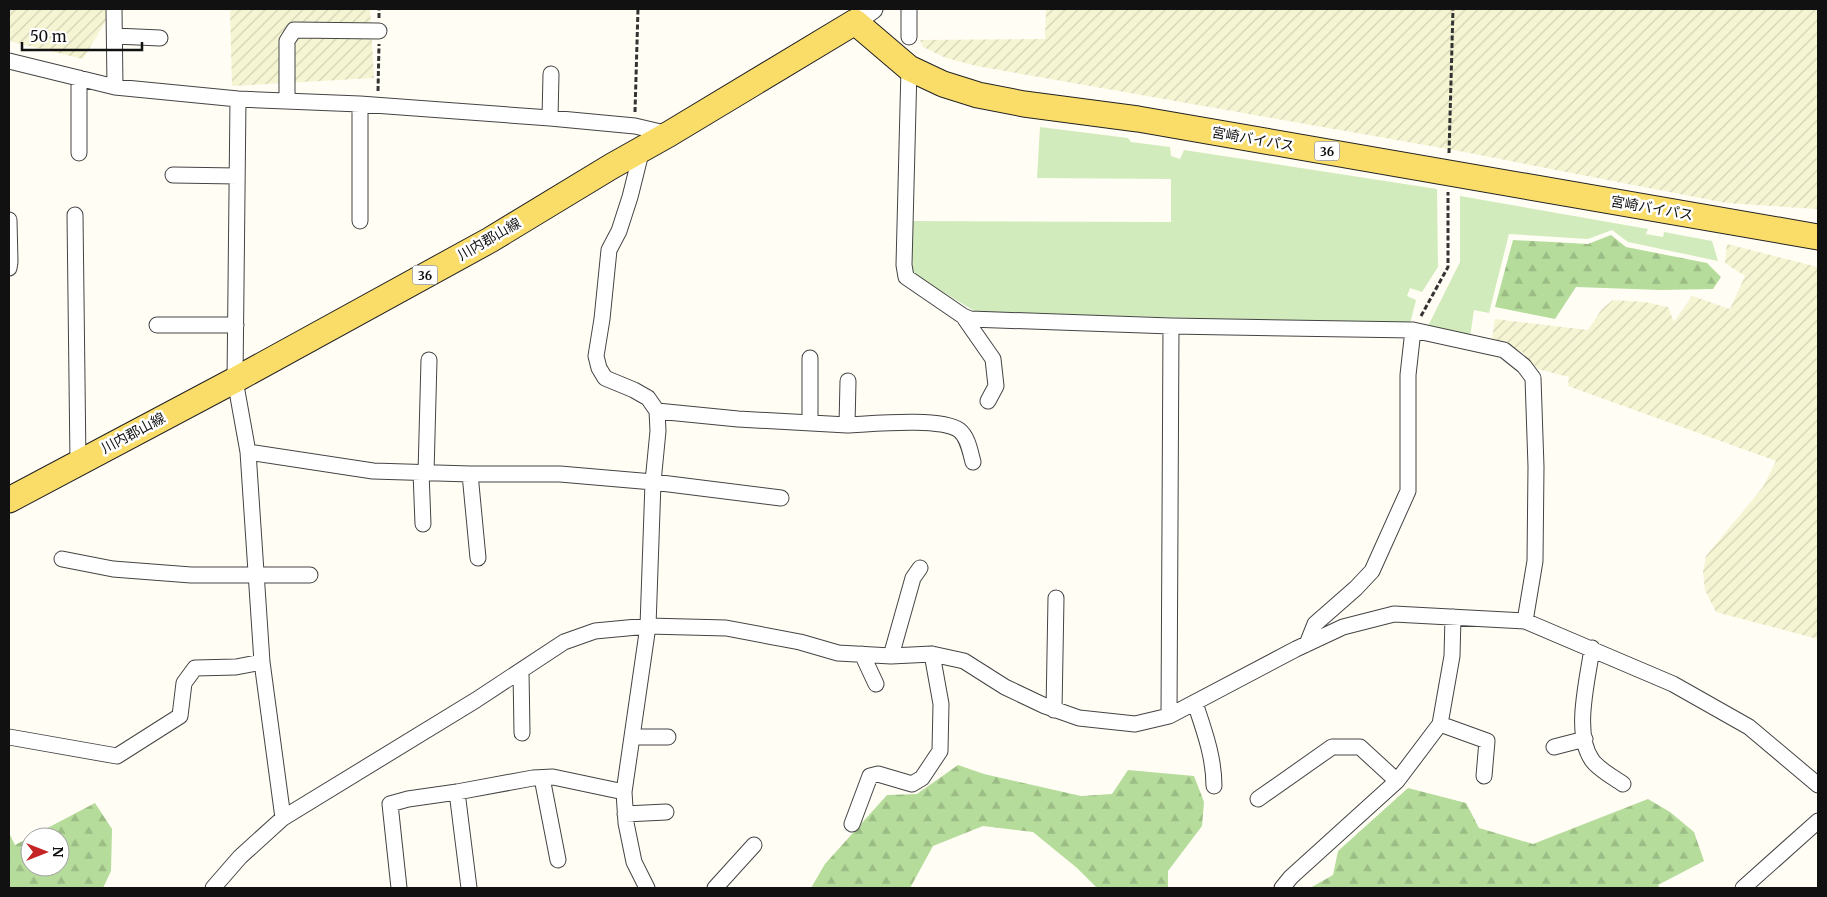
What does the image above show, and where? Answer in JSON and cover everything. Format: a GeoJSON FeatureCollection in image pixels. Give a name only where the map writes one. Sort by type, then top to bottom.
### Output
{"type":"FeatureCollection","features":[{"type":"Feature","properties":{"kind":"main road","name":"宮崎バイパス"},"geometry":{"type":"LineString","coordinates":[[864,15],[909,68],[943,84],[978,95],[1024,104],[1158,123],[1818,237]]}},
{"type":"Feature","properties":{"kind":"main road","name":"川内郡山線"},"geometry":{"type":"LineString","coordinates":[[9,500],[235,380],[490,240],[864,15]]}},
{"type":"Feature","properties":{"kind":"street"},"geometry":{"type":"LineString","coordinates":[[114,9],[115,87]]}},
{"type":"Feature","properties":{"kind":"street"},"geometry":{"type":"LineString","coordinates":[[909,9],[909,37]]}},
{"type":"Feature","properties":{"kind":"street"},"geometry":{"type":"LineString","coordinates":[[287,101],[287,41],[294,30],[379,32]]}},
{"type":"Feature","properties":{"kind":"street"},"geometry":{"type":"LineString","coordinates":[[115,36],[160,38]]}},
{"type":"Feature","properties":{"kind":"street"},"geometry":{"type":"LineString","coordinates":[[9,61],[115,87],[238,99],[360,104],[550,118],[635,126],[669,134]]}},
{"type":"Feature","properties":{"kind":"street"},"geometry":{"type":"LineString","coordinates":[[909,68],[904,265],[906,277],[963,316],[970,319],[1171,326],[1413,330],[1504,350],[1524,366],[1533,378],[1536,467],[1535,561],[1525,620]]}},
{"type":"Feature","properties":{"kind":"street"},"geometry":{"type":"LineString","coordinates":[[550,118],[551,74]]}},
{"type":"Feature","properties":{"kind":"street"},"geometry":{"type":"LineString","coordinates":[[79,78],[79,153]]}},
{"type":"Feature","properties":{"kind":"street"},"geometry":{"type":"LineString","coordinates":[[238,99],[235,380],[248,452],[262,662],[283,818]]}},
{"type":"Feature","properties":{"kind":"street"},"geometry":{"type":"LineString","coordinates":[[360,104],[360,220]]}},
{"type":"Feature","properties":{"kind":"street"},"geometry":{"type":"LineString","coordinates":[[642,150],[619,231],[609,250],[596,356],[605,378],[648,398],[656,411],[658,430],[653,482],[648,626],[624,792],[625,814],[634,862],[647,888]]}},
{"type":"Feature","properties":{"kind":"street"},"geometry":{"type":"LineString","coordinates":[[173,174],[237,176]]}},
{"type":"Feature","properties":{"kind":"street"},"geometry":{"type":"LineString","coordinates":[[75,215],[78,462]]}},
{"type":"Feature","properties":{"kind":"street"},"geometry":{"type":"LineString","coordinates":[[9,268],[10,220]]}},
{"type":"Feature","properties":{"kind":"street"},"geometry":{"type":"LineString","coordinates":[[963,316],[993,360],[996,386],[988,401]]}},
{"type":"Feature","properties":{"kind":"street"},"geometry":{"type":"LineString","coordinates":[[157,325],[236,325]]}},
{"type":"Feature","properties":{"kind":"street"},"geometry":{"type":"LineString","coordinates":[[1169,716],[1171,326]]}},
{"type":"Feature","properties":{"kind":"street"},"geometry":{"type":"LineString","coordinates":[[1307,644],[1314,624],[1356,588],[1372,571],[1408,491],[1408,374],[1413,330]]}},
{"type":"Feature","properties":{"kind":"street"},"geometry":{"type":"LineString","coordinates":[[810,358],[810,423]]}},
{"type":"Feature","properties":{"kind":"street"},"geometry":{"type":"LineString","coordinates":[[423,524],[429,360]]}},
{"type":"Feature","properties":{"kind":"street"},"geometry":{"type":"LineString","coordinates":[[847,425],[848,381]]}},
{"type":"Feature","properties":{"kind":"street"},"geometry":{"type":"LineString","coordinates":[[656,411],[738,419],[847,425],[921,422],[959,430],[968,443],[973,462]]}},
{"type":"Feature","properties":{"kind":"street"},"geometry":{"type":"LineString","coordinates":[[248,452],[373,471],[560,474],[653,482],[781,498]]}},
{"type":"Feature","properties":{"kind":"street"},"geometry":{"type":"LineString","coordinates":[[470,474],[478,558]]}},
{"type":"Feature","properties":{"kind":"street"},"geometry":{"type":"LineString","coordinates":[[62,558],[113,569],[191,575],[310,575]]}},
{"type":"Feature","properties":{"kind":"street"},"geometry":{"type":"LineString","coordinates":[[891,656],[913,578],[920,568]]}},
{"type":"Feature","properties":{"kind":"street"},"geometry":{"type":"LineString","coordinates":[[1054,710],[1056,598]]}},
{"type":"Feature","properties":{"kind":"street"},"geometry":{"type":"LineString","coordinates":[[212,888],[240,857],[283,818],[521,671],[564,642],[596,631],[648,626],[726,628],[800,642],[838,653],[891,656],[932,654],[964,661],[1005,687],[1054,710],[1079,718],[1135,724],[1169,716],[1343,627],[1394,614],[1525,620],[1673,684],[1748,727],[1818,785]]}},
{"type":"Feature","properties":{"kind":"street"},"geometry":{"type":"LineString","coordinates":[[1282,888],[1291,877],[1397,781],[1440,724],[1452,656],[1453,617]]}},
{"type":"Feature","properties":{"kind":"street"},"geometry":{"type":"LineString","coordinates":[[1592,648],[1584,704],[1583,728],[1587,749],[1592,761],[1623,784]]}},
{"type":"Feature","properties":{"kind":"street"},"geometry":{"type":"LineString","coordinates":[[862,654],[876,684]]}},
{"type":"Feature","properties":{"kind":"street"},"geometry":{"type":"LineString","coordinates":[[852,824],[870,776],[878,774],[912,784],[922,778],[940,751],[941,704],[932,654]]}},
{"type":"Feature","properties":{"kind":"street"},"geometry":{"type":"LineString","coordinates":[[9,737],[117,756],[180,716],[184,683],[195,668],[236,666],[262,662]]}},
{"type":"Feature","properties":{"kind":"street"},"geometry":{"type":"LineString","coordinates":[[521,671],[522,733]]}},
{"type":"Feature","properties":{"kind":"street"},"geometry":{"type":"LineString","coordinates":[[1195,702],[1206,734],[1214,771],[1214,786]]}},
{"type":"Feature","properties":{"kind":"street"},"geometry":{"type":"LineString","coordinates":[[1440,724],[1487,742],[1484,776]]}},
{"type":"Feature","properties":{"kind":"street"},"geometry":{"type":"LineString","coordinates":[[632,737],[668,737]]}},
{"type":"Feature","properties":{"kind":"street"},"geometry":{"type":"LineString","coordinates":[[1554,747],[1585,739]]}},
{"type":"Feature","properties":{"kind":"street"},"geometry":{"type":"LineString","coordinates":[[1258,799],[1332,747],[1360,747],[1397,781]]}},
{"type":"Feature","properties":{"kind":"street"},"geometry":{"type":"LineString","coordinates":[[399,888],[390,804],[408,799],[542,778],[552,778],[624,792]]}},
{"type":"Feature","properties":{"kind":"street"},"geometry":{"type":"LineString","coordinates":[[542,778],[558,860]]}},
{"type":"Feature","properties":{"kind":"street"},"geometry":{"type":"LineString","coordinates":[[457,792],[470,888]]}},
{"type":"Feature","properties":{"kind":"street"},"geometry":{"type":"LineString","coordinates":[[625,814],[666,812]]}},
{"type":"Feature","properties":{"kind":"street"},"geometry":{"type":"LineString","coordinates":[[1743,888],[1818,821]]}},
{"type":"Feature","properties":{"kind":"street"},"geometry":{"type":"LineString","coordinates":[[715,888],[754,845]]}},
{"type":"Feature","properties":{"kind":"path"},"geometry":{"type":"LineString","coordinates":[[378,106],[379,9]]}},
{"type":"Feature","properties":{"kind":"path"},"geometry":{"type":"LineString","coordinates":[[635,126],[638,9]]}},
{"type":"Feature","properties":{"kind":"green space"},"geometry":{"type":"Polygon","coordinates":[[[9,9],[113,9],[83,59],[9,41],[9,9]]]}},
{"type":"Feature","properties":{"kind":"green space"},"geometry":{"type":"Polygon","coordinates":[[[230,9],[370,9],[374,78],[232,86],[230,9]]]}},
{"type":"Feature","properties":{"kind":"green space"},"geometry":{"type":"Polygon","coordinates":[[[1046,9],[1818,9],[1818,209],[1726,203],[1459,151],[977,66],[946,58],[923,47],[920,40],[1045,39],[1046,9]]]}},
{"type":"Feature","properties":{"kind":"green space"},"geometry":{"type":"Polygon","coordinates":[[[1040,127],[1128,138],[1131,142],[1170,147],[1171,156],[1180,159],[1184,150],[1437,189],[1438,267],[1422,292],[1410,288],[1407,296],[1416,300],[1410,324],[976,312],[913,274],[911,221],[1171,222],[1171,179],[1037,178],[1040,127]]]}},
{"type":"Feature","properties":{"kind":"green space"},"geometry":{"type":"Polygon","coordinates":[[[1460,196],[1648,229],[1646,234],[1663,237],[1664,232],[1712,241],[1718,261],[1628,242],[1612,230],[1588,239],[1509,234],[1489,313],[1474,310],[1470,337],[1428,326],[1460,262],[1460,196]]]}},
{"type":"Feature","properties":{"kind":"green space"},"geometry":{"type":"Polygon","coordinates":[[[1611,235],[1626,247],[1707,263],[1721,277],[1713,289],[1661,290],[1576,287],[1555,319],[1495,307],[1513,240],[1588,244],[1611,235]]]}},
{"type":"Feature","properties":{"kind":"green space"},"geometry":{"type":"Polygon","coordinates":[[[1727,244],[1818,267],[1818,639],[1716,612],[1705,590],[1703,572],[1706,556],[1763,487],[1776,461],[1568,386],[1569,377],[1538,369],[1522,352],[1492,339],[1495,319],[1588,330],[1602,309],[1613,300],[1645,302],[1668,307],[1674,322],[1692,296],[1730,309],[1745,276],[1725,263],[1727,244]]]}},
{"type":"Feature","properties":{"kind":"green space"},"geometry":{"type":"Polygon","coordinates":[[[958,765],[984,774],[1081,796],[1112,794],[1128,770],[1194,776],[1204,802],[1202,826],[1168,871],[1168,888],[1097,888],[1077,868],[1033,832],[983,826],[933,846],[910,888],[811,888],[825,864],[887,795],[917,794],[958,765]]]}},
{"type":"Feature","properties":{"kind":"green space"},"geometry":{"type":"Polygon","coordinates":[[[1408,788],[1466,803],[1479,828],[1533,844],[1648,799],[1670,812],[1694,832],[1704,861],[1658,885],[1660,888],[1310,888],[1333,875],[1338,851],[1408,788]]]}},
{"type":"Feature","properties":{"kind":"green space"},"geometry":{"type":"Polygon","coordinates":[[[95,803],[112,829],[111,871],[103,888],[9,888],[9,833],[15,845],[20,842],[20,877],[70,877],[70,827],[49,827],[95,803]]]}}]}
